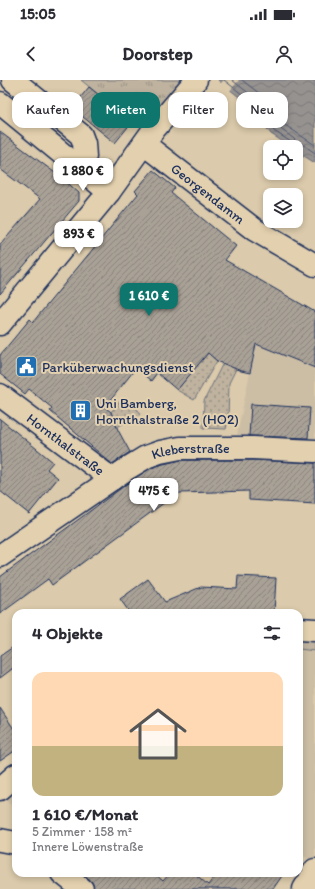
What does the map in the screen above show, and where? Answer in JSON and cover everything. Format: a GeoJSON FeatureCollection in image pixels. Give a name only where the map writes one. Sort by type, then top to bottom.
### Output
{"type":"FeatureCollection","features":[{"type":"Feature","properties":{"kind":"street"},"geometry":{"type":"LineString","coordinates":[[13,80],[81,135],[84,143],[85,157],[78,166]]}},
{"type":"Feature","properties":{"kind":"street"},"geometry":{"type":"LineString","coordinates":[[0,324],[109,192],[162,120],[196,80]]}},
{"type":"Feature","properties":{"kind":"street"},"geometry":{"type":"LineString","coordinates":[[0,103],[109,192]]}},
{"type":"Feature","properties":{"kind":"street","name":"Georgendamm"},"geometry":{"type":"LineString","coordinates":[[144,144],[255,230],[315,266]]}},
{"type":"Feature","properties":{"kind":"street","name":"Hornthalstraße"},"geometry":{"type":"LineString","coordinates":[[0,395],[112,479]]}},
{"type":"Feature","properties":{"kind":"street","name":"Kleberstraße"},"geometry":{"type":"LineString","coordinates":[[0,556],[112,479],[146,458],[160,452],[180,448],[253,448],[315,451]]}},
{"type":"Feature","properties":{"kind":"street"},"geometry":{"type":"LineString","coordinates":[[303,629],[315,630]]}},
{"type":"Feature","properties":{"kind":"street"},"geometry":{"type":"LineString","coordinates":[[0,789],[12,778]]}},
{"type":"Feature","properties":{"kind":"street"},"geometry":{"type":"LineString","coordinates":[[0,840],[12,842]]}},
{"type":"Feature","properties":{"kind":"street"},"geometry":{"type":"LineString","coordinates":[[304,889],[315,870]]}},
{"type":"Feature","properties":{"kind":"street"},"geometry":{"type":"LineString","coordinates":[[67,877],[82,889]]}},
{"type":"Feature","properties":{"kind":"shaded area"},"geometry":{"type":"Polygon","coordinates":[[[235,266],[315,312],[315,440],[237,435],[256,344],[270,322],[235,266]]]}},
{"type":"Feature","properties":{"kind":"shaded area"},"geometry":{"type":"Polygon","coordinates":[[[303,636],[315,638],[315,855],[312,862],[303,855],[303,636]]]}},
{"type":"Feature","properties":{"kind":"shaded area"},"geometry":{"type":"Polygon","coordinates":[[[12,785],[12,806],[1,795],[12,785]]]}},
{"type":"Feature","properties":{"kind":"green space"},"geometry":{"type":"Polygon","coordinates":[[[81,80],[201,80],[192,92],[168,92],[168,122],[162,130],[154,128],[160,128],[160,92],[96,92],[81,80]]]}},
{"type":"Feature","properties":{"kind":"green space"},"geometry":{"type":"Polygon","coordinates":[[[208,353],[217,361],[194,400],[177,390],[208,353]]]}},
{"type":"Feature","properties":{"kind":"green space"},"geometry":{"type":"Polygon","coordinates":[[[223,363],[236,369],[229,383],[228,421],[226,429],[203,428],[204,401],[223,363]]]}},
{"type":"Feature","properties":{"kind":"green space"},"geometry":{"type":"Polygon","coordinates":[[[122,399],[138,410],[141,414],[117,427],[111,412],[122,399]]]}},
{"type":"Feature","properties":{"kind":"green space"},"geometry":{"type":"Polygon","coordinates":[[[303,636],[315,638],[315,651],[303,650],[303,636]]]}},
{"type":"Feature","properties":{"kind":"water"},"geometry":{"type":"Polygon","coordinates":[[[218,80],[315,80],[315,163],[303,155],[303,140],[280,140],[271,134],[266,128],[288,128],[288,92],[236,92],[236,95],[218,80]]]}},
{"type":"Feature","properties":{"kind":"pier"},"geometry":{"type":"Polygon","coordinates":[[[224,80],[239,80],[229,92],[220,84],[224,80]]]}},
{"type":"Feature","properties":{"kind":"building"},"geometry":{"type":"Polygon","coordinates":[[[89,87],[95,92],[91,92],[91,123],[83,117],[83,94],[89,87]]]}},
{"type":"Feature","properties":{"kind":"building"},"geometry":{"type":"Polygon","coordinates":[[[97,128],[127,128],[115,143],[97,128]]]}},
{"type":"Feature","properties":{"kind":"building"},"geometry":{"type":"Polygon","coordinates":[[[0,132],[62,178],[79,193],[79,201],[0,294],[0,245],[40,199],[0,169],[0,132]]]}},
{"type":"Feature","properties":{"kind":"building"},"geometry":{"type":"Polygon","coordinates":[[[153,170],[175,188],[171,193],[236,246],[225,260],[315,312],[315,368],[256,344],[250,373],[217,361],[208,353],[177,390],[157,373],[151,381],[136,368],[105,407],[111,412],[118,430],[130,452],[112,464],[50,411],[52,408],[29,389],[25,394],[0,374],[0,355],[30,319],[33,322],[138,194],[135,191],[153,170]]]}},
{"type":"Feature","properties":{"kind":"building"},"geometry":{"type":"Polygon","coordinates":[[[251,404],[310,408],[308,438],[249,436],[251,404]]]}},
{"type":"Feature","properties":{"kind":"building"},"geometry":{"type":"Polygon","coordinates":[[[0,419],[53,462],[47,469],[58,478],[29,514],[0,491],[0,419]]]}},
{"type":"Feature","properties":{"kind":"building"},"geometry":{"type":"Polygon","coordinates":[[[181,460],[253,460],[315,463],[315,504],[249,500],[249,491],[180,493],[172,497],[52,585],[48,579],[0,614],[0,577],[135,478],[151,468],[181,460]]]}},
{"type":"Feature","properties":{"kind":"building"},"geometry":{"type":"Polygon","coordinates":[[[238,576],[276,578],[274,609],[127,609],[120,599],[148,579],[165,602],[201,587],[237,589],[238,576]]]}},
{"type":"Feature","properties":{"kind":"building"},"geometry":{"type":"Polygon","coordinates":[[[12,648],[12,669],[0,678],[0,656],[12,648]]]}},
{"type":"Feature","properties":{"kind":"building"},"geometry":{"type":"Polygon","coordinates":[[[0,708],[12,726],[12,753],[0,761],[0,708]]]}},
{"type":"Feature","properties":{"kind":"building"},"geometry":{"type":"Polygon","coordinates":[[[87,877],[158,877],[163,881],[166,877],[199,877],[208,885],[214,877],[281,877],[273,889],[94,889],[90,880],[87,877]]]}},
{"type":"Feature","properties":{"kind":"place","name":"Parküberwachungsdienst"},"geometry":{"type":"Point","coordinates":[27,367]}},
{"type":"Feature","properties":{"kind":"place","name":"Uni Bamberg, Hornthalstraße 2 (HO2)"},"geometry":{"type":"Point","coordinates":[81,411]}}]}
